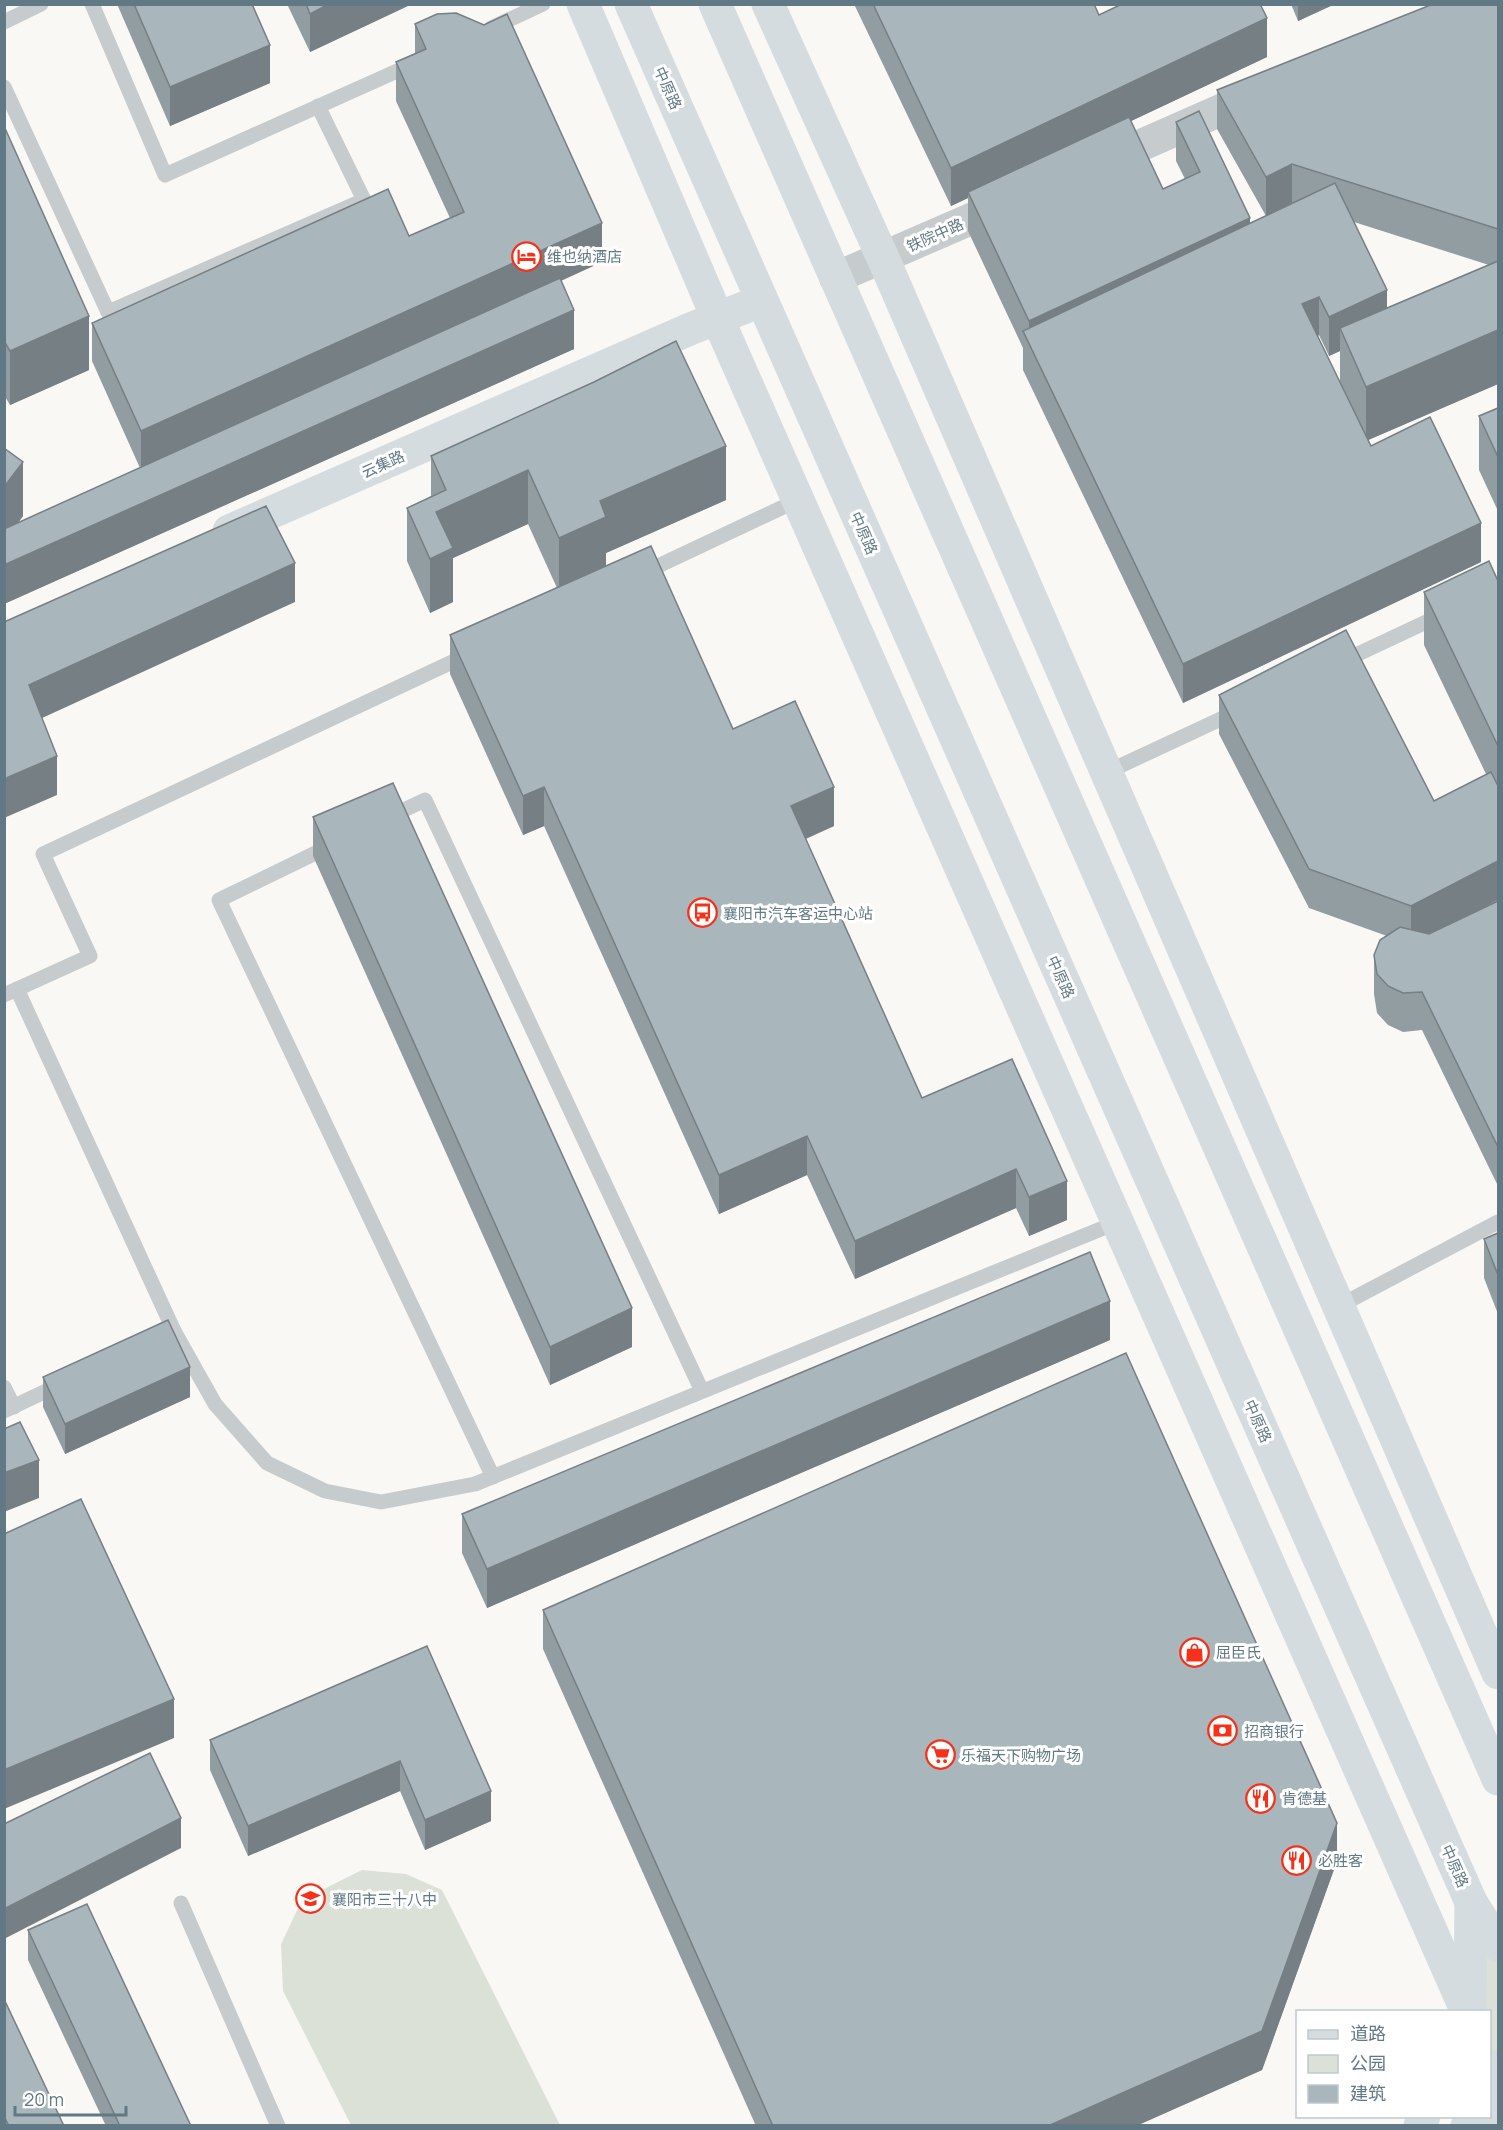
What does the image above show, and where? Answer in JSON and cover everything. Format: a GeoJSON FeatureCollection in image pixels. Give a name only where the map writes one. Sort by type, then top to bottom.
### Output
{"type":"FeatureCollection","features":[{"type":"Feature","properties":{"kind":"street"},"geometry":{"type":"LineString","coordinates":[[583,4],[717,317],[1467,2010]]}},
{"type":"Feature","properties":{"kind":"street","name":"中原路"},"geometry":{"type":"LineString","coordinates":[[631,4],[1471,1902],[1498,1946]]}},
{"type":"Feature","properties":{"kind":"street"},"geometry":{"type":"LineString","coordinates":[[715,4],[1498,1779]]}},
{"type":"Feature","properties":{"kind":"street"},"geometry":{"type":"LineString","coordinates":[[768,4],[883,258],[1498,1673]]}},
{"type":"Feature","properties":{"kind":"street"},"geometry":{"type":"LineString","coordinates":[[1080,172],[1276,86]]}},
{"type":"Feature","properties":{"kind":"street","name":"铁院中路"},"geometry":{"type":"LineString","coordinates":[[835,278],[1036,191]]}},
{"type":"Feature","properties":{"kind":"street","name":"云集路"},"geometry":{"type":"LineString","coordinates":[[200,543],[717,317],[761,301]]}},
{"type":"Feature","properties":{"kind":"street"},"geometry":{"type":"LineString","coordinates":[[1468,2010],[1471,1902]]}},
{"type":"Feature","properties":{"kind":"street"},"geometry":{"type":"LineString","coordinates":[[1491,2069],[1498,2088]]}},
{"type":"Feature","properties":{"kind":"street"},"geometry":{"type":"LineString","coordinates":[[1467,2126],[1485,2118]]}},
{"type":"Feature","properties":{"kind":"lane"},"geometry":{"type":"LineString","coordinates":[[4,21],[41,4]]}},
{"type":"Feature","properties":{"kind":"lane"},"geometry":{"type":"LineString","coordinates":[[92,4],[165,175],[430,56]]}},
{"type":"Feature","properties":{"kind":"lane"},"geometry":{"type":"LineString","coordinates":[[480,33],[543,4]]}},
{"type":"Feature","properties":{"kind":"lane"},"geometry":{"type":"LineString","coordinates":[[4,87],[108,312],[364,200],[318,106]]}},
{"type":"Feature","properties":{"kind":"lane"},"geometry":{"type":"LineString","coordinates":[[629,579],[798,500]]}},
{"type":"Feature","properties":{"kind":"lane"},"geometry":{"type":"LineString","coordinates":[[1329,668],[1456,608]]}},
{"type":"Feature","properties":{"kind":"lane"},"geometry":{"type":"LineString","coordinates":[[477,651],[43,854],[90,956],[10,992],[174,1331],[215,1404],[267,1463],[325,1491],[381,1502],[475,1484],[1118,1222]]}},
{"type":"Feature","properties":{"kind":"lane"},"geometry":{"type":"LineString","coordinates":[[1107,772],[1255,703]]}},
{"type":"Feature","properties":{"kind":"lane"},"geometry":{"type":"LineString","coordinates":[[374,825],[425,800],[702,1391]]}},
{"type":"Feature","properties":{"kind":"lane"},"geometry":{"type":"LineString","coordinates":[[343,840],[219,900],[493,1477]]}},
{"type":"Feature","properties":{"kind":"lane"},"geometry":{"type":"LineString","coordinates":[[1339,1306],[1498,1222]]}},
{"type":"Feature","properties":{"kind":"lane"},"geometry":{"type":"LineString","coordinates":[[142,1346],[174,1331]]}},
{"type":"Feature","properties":{"kind":"lane"},"geometry":{"type":"LineString","coordinates":[[4,1387],[9,1409],[78,1376]]}},
{"type":"Feature","properties":{"kind":"lane"},"geometry":{"type":"LineString","coordinates":[[181,1903],[278,2126]]}},
{"type":"Feature","properties":{"kind":"green space"},"geometry":{"type":"Polygon","coordinates":[[[362,1870],[406,1874],[442,1890],[560,2125],[351,2125],[283,1991],[281,1944],[302,1900],[362,1870]]]}},
{"type":"Feature","properties":{"kind":"green space"},"geometry":{"type":"Polygon","coordinates":[[[1471,1902],[1498,1945],[1498,2112],[1491,2116],[1491,2010],[1470,2010],[1471,1902]]]}},
{"type":"Feature","properties":{"kind":"building"},"geometry":{"type":"Polygon","coordinates":[[[134,4],[252,4],[270,45],[170,87],[134,4]]]}},
{"type":"Feature","properties":{"kind":"building"},"geometry":{"type":"Polygon","coordinates":[[[306,4],[329,4],[310,14],[306,4]]]}},
{"type":"Feature","properties":{"kind":"building"},"geometry":{"type":"Polygon","coordinates":[[[873,4],[1094,4],[1099,15],[1122,4],[1260,4],[1267,18],[951,168],[873,4]]]}},
{"type":"Feature","properties":{"kind":"building"},"geometry":{"type":"Polygon","coordinates":[[[1433,4],[1498,4],[1498,229],[1292,164],[1266,177],[1217,90],[1433,4]]]}},
{"type":"Feature","properties":{"kind":"building","name":"维也纳酒店"},"geometry":{"type":"Polygon","coordinates":[[[456,13],[484,25],[507,14],[602,223],[141,431],[92,323],[388,189],[409,236],[464,212],[396,62],[426,49],[415,24],[437,14],[456,13]]]}},
{"type":"Feature","properties":{"kind":"building"},"geometry":{"type":"Polygon","coordinates":[[[1199,111],[1250,218],[1029,321],[968,192],[1129,117],[1163,189],[1200,172],[1176,122],[1199,111]]]}},
{"type":"Feature","properties":{"kind":"building"},"geometry":{"type":"Polygon","coordinates":[[[4,126],[89,316],[10,351],[4,341],[4,126]]]}},
{"type":"Feature","properties":{"kind":"building"},"geometry":{"type":"Polygon","coordinates":[[[1335,183],[1387,290],[1329,317],[1319,297],[1302,304],[1371,446],[1430,417],[1481,523],[1183,664],[1023,331],[1335,183]]]}},
{"type":"Feature","properties":{"kind":"building"},"geometry":{"type":"Polygon","coordinates":[[[1498,261],[1498,330],[1366,387],[1340,328],[1498,261]]]}},
{"type":"Feature","properties":{"kind":"building"},"geometry":{"type":"Polygon","coordinates":[[[560,278],[574,310],[4,565],[4,529],[560,278]]]}},
{"type":"Feature","properties":{"kind":"building"},"geometry":{"type":"Polygon","coordinates":[[[676,341],[726,446],[600,501],[606,517],[559,538],[528,470],[436,512],[453,548],[430,559],[407,508],[446,490],[431,456],[594,382],[676,341]]]}},
{"type":"Feature","properties":{"kind":"building"},"geometry":{"type":"Polygon","coordinates":[[[1498,408],[1498,457],[1479,416],[1498,408]]]}},
{"type":"Feature","properties":{"kind":"building"},"geometry":{"type":"Polygon","coordinates":[[[4,448],[23,462],[4,487],[4,448]]]}},
{"type":"Feature","properties":{"kind":"building"},"geometry":{"type":"Polygon","coordinates":[[[266,506],[295,563],[29,685],[57,756],[4,779],[4,622],[266,506]]]}},
{"type":"Feature","properties":{"kind":"building","name":"襄阳市汽车客运中心站"},"geometry":{"type":"Polygon","coordinates":[[[651,546],[733,729],[795,701],[834,787],[791,806],[922,1098],[1012,1059],[1067,1181],[1029,1197],[1016,1169],[855,1241],[807,1136],[719,1175],[544,787],[523,796],[450,635],[651,546]]]}},
{"type":"Feature","properties":{"kind":"building"},"geometry":{"type":"Polygon","coordinates":[[[1489,561],[1498,581],[1498,746],[1424,592],[1489,561]]]}},
{"type":"Feature","properties":{"kind":"building"},"geometry":{"type":"Polygon","coordinates":[[[1346,630],[1434,801],[1491,772],[1498,786],[1498,861],[1411,906],[1309,869],[1219,695],[1346,630]]]}},
{"type":"Feature","properties":{"kind":"building"},"geometry":{"type":"Polygon","coordinates":[[[393,783],[632,1308],[550,1347],[313,817],[393,783]]]}},
{"type":"Feature","properties":{"kind":"building"},"geometry":{"type":"Polygon","coordinates":[[[1498,901],[1498,1147],[1422,992],[1403,993],[1388,986],[1377,974],[1374,955],[1380,940],[1400,927],[1429,934],[1498,901]]]}},
{"type":"Feature","properties":{"kind":"building"},"geometry":{"type":"Polygon","coordinates":[[[1498,1233],[1498,1275],[1484,1239],[1498,1233]]]}},
{"type":"Feature","properties":{"kind":"building"},"geometry":{"type":"Polygon","coordinates":[[[1090,1252],[1110,1301],[487,1569],[462,1514],[1090,1252]]]}},
{"type":"Feature","properties":{"kind":"building"},"geometry":{"type":"Polygon","coordinates":[[[168,1320],[190,1367],[65,1424],[43,1377],[168,1320]]]}},
{"type":"Feature","properties":{"kind":"building","name":"乐福天下购物广场"},"geometry":{"type":"Polygon","coordinates":[[[1126,1353],[1337,1823],[1262,2031],[1048,2126],[773,2126],[543,1610],[1126,1353]]]}},
{"type":"Feature","properties":{"kind":"building"},"geometry":{"type":"Polygon","coordinates":[[[20,1422],[39,1460],[4,1473],[4,1429],[20,1422]]]}},
{"type":"Feature","properties":{"kind":"building"},"geometry":{"type":"Polygon","coordinates":[[[81,1499],[174,1699],[4,1770],[4,1534],[81,1499]]]}},
{"type":"Feature","properties":{"kind":"building"},"geometry":{"type":"Polygon","coordinates":[[[427,1646],[491,1791],[425,1820],[400,1761],[248,1826],[210,1740],[427,1646]]]}},
{"type":"Feature","properties":{"kind":"building"},"geometry":{"type":"Polygon","coordinates":[[[150,1753],[181,1818],[4,1909],[4,1824],[150,1753]]]}},
{"type":"Feature","properties":{"kind":"building"},"geometry":{"type":"Polygon","coordinates":[[[87,1904],[191,2126],[120,2126],[28,1930],[87,1904]]]}},
{"type":"Feature","properties":{"kind":"building"},"geometry":{"type":"Polygon","coordinates":[[[4,1999],[64,2126],[9,2126],[4,2116],[4,1999]]]}},
{"type":"Feature","properties":{"kind":"place","name":"维也纳酒店"},"geometry":{"type":"Point","coordinates":[526,256]}},
{"type":"Feature","properties":{"kind":"place","name":"襄阳市汽车客运中心站"},"geometry":{"type":"Point","coordinates":[702,913]}},
{"type":"Feature","properties":{"kind":"place","name":"屈臣氏"},"geometry":{"type":"Point","coordinates":[1195,1652]}},
{"type":"Feature","properties":{"kind":"place","name":"招商银行"},"geometry":{"type":"Point","coordinates":[1223,1731]}},
{"type":"Feature","properties":{"kind":"place","name":"乐福天下购物广场"},"geometry":{"type":"Point","coordinates":[940,1755]}},
{"type":"Feature","properties":{"kind":"place","name":"肯德基"},"geometry":{"type":"Point","coordinates":[1261,1798]}},
{"type":"Feature","properties":{"kind":"place","name":"必胜客"},"geometry":{"type":"Point","coordinates":[1297,1860]}},
{"type":"Feature","properties":{"kind":"place","name":"襄阳市三十八中"},"geometry":{"type":"Point","coordinates":[311,1899]}}]}
